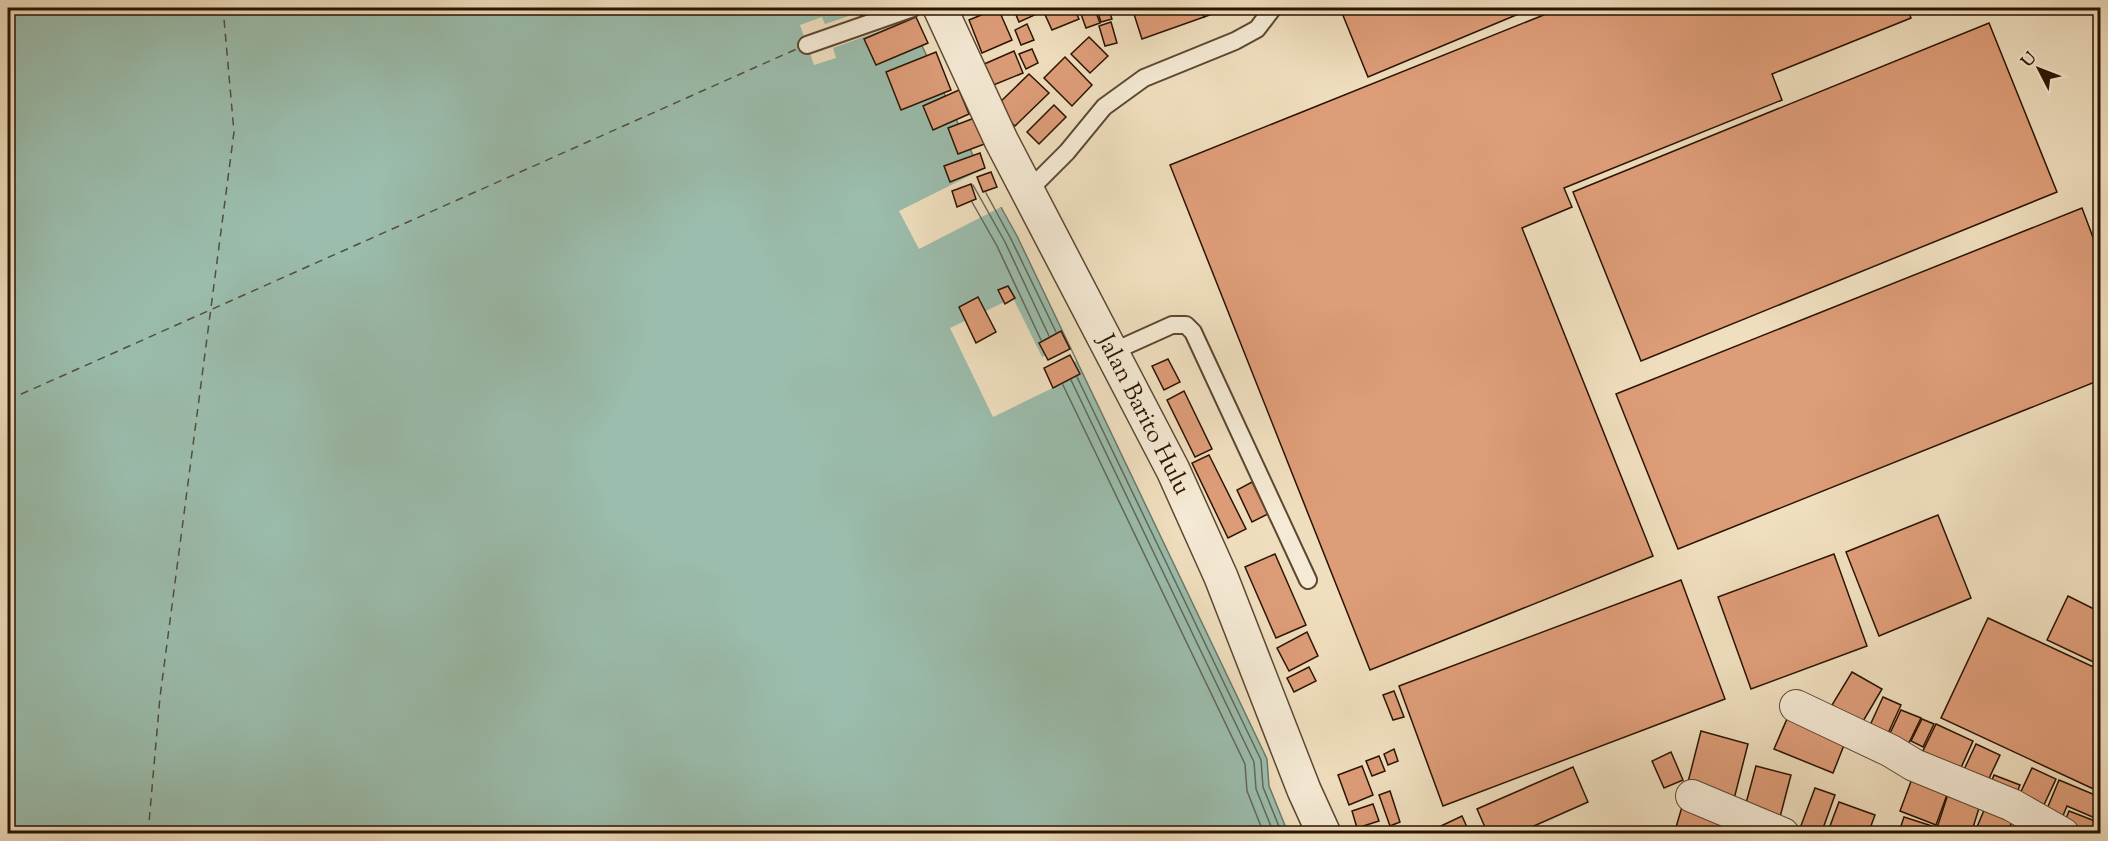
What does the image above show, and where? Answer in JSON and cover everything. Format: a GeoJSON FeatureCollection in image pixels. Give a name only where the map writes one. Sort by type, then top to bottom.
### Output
{"type":"FeatureCollection","features":[{"type":"Feature","properties":{"kind":"street","name":"Jalan Barito Hulu"},"geometry":{"type":"LineString","coordinates":[[940,8],[1001,140],[1173,470],[1211,556],[1324,834]]}},
{"type":"Feature","properties":{"kind":"street"},"geometry":{"type":"LineString","coordinates":[[1796,706],[1891,751],[1914,765],[2012,805],[2063,834]]}},
{"type":"Feature","properties":{"kind":"street"},"geometry":{"type":"LineString","coordinates":[[1692,796],[1783,834]]}},
{"type":"Feature","properties":{"kind":"lane"},"geometry":{"type":"LineString","coordinates":[[807,45],[913,8]]}},
{"type":"Feature","properties":{"kind":"lane"},"geometry":{"type":"LineString","coordinates":[[1028,191],[1067,152],[1104,107],[1144,78],[1235,41],[1257,29],[1273,8]]}},
{"type":"Feature","properties":{"kind":"lane"},"geometry":{"type":"LineString","coordinates":[[1112,351],[1172,325],[1186,325],[1193,332],[1308,580]]}},
{"type":"Feature","properties":{"kind":"water"},"geometry":{"type":"Polygon","coordinates":[[[8,8],[908,8],[917,35],[977,164],[1017,236],[1267,759],[1269,786],[1288,833],[8,833],[8,8]]]}},
{"type":"Feature","properties":{"kind":"pier"},"geometry":{"type":"Polygon","coordinates":[[[873,8],[908,8],[913,19],[833,48],[836,58],[814,65],[800,25],[822,17],[825,24],[873,8]]]}},
{"type":"Feature","properties":{"kind":"pier"},"geometry":{"type":"Polygon","coordinates":[[[983,169],[1003,206],[919,249],[899,211],[983,169]]]}},
{"type":"Feature","properties":{"kind":"pier"},"geometry":{"type":"Polygon","coordinates":[[[1013,298],[1042,357],[1068,344],[1076,361],[1053,372],[1059,385],[993,417],[950,328],[1013,298]]]}},
{"type":"Feature","properties":{"kind":"building"},"geometry":{"type":"Polygon","coordinates":[[[857,8],[881,8],[861,16],[857,8]]]}},
{"type":"Feature","properties":{"kind":"building"},"geometry":{"type":"Polygon","coordinates":[[[998,8],[1012,40],[982,53],[969,20],[998,8]]]}},
{"type":"Feature","properties":{"kind":"building"},"geometry":{"type":"Polygon","coordinates":[[[1013,8],[1034,8],[1037,14],[1019,22],[1013,8]]]}},
{"type":"Feature","properties":{"kind":"building"},"geometry":{"type":"Polygon","coordinates":[[[1042,8],[1074,8],[1079,19],[1052,30],[1042,8]]]}},
{"type":"Feature","properties":{"kind":"building"},"geometry":{"type":"Polygon","coordinates":[[[1108,8],[1112,19],[1101,22],[1097,10],[1108,8]]]}},
{"type":"Feature","properties":{"kind":"building"},"geometry":{"type":"Polygon","coordinates":[[[1132,8],[1201,8],[1204,17],[1142,39],[1132,8]]]}},
{"type":"Feature","properties":{"kind":"building"},"geometry":{"type":"Polygon","coordinates":[[[1201,8],[1229,8],[1204,17],[1201,8]]]}},
{"type":"Feature","properties":{"kind":"building"},"geometry":{"type":"Polygon","coordinates":[[[1340,8],[1533,8],[1368,77],[1340,8]]]}},
{"type":"Feature","properties":{"kind":"building"},"geometry":{"type":"Polygon","coordinates":[[[1561,8],[1923,8],[1909,13],[1911,18],[1772,74],[1782,100],[1564,188],[1572,207],[1522,228],[1653,556],[1370,670],[1170,165],[1561,8]]]}},
{"type":"Feature","properties":{"kind":"building"},"geometry":{"type":"Polygon","coordinates":[[[1095,10],[1100,23],[1086,28],[1081,14],[1095,10]]]}},
{"type":"Feature","properties":{"kind":"building"},"geometry":{"type":"Polygon","coordinates":[[[916,17],[928,43],[876,65],[864,39],[916,17]]]}},
{"type":"Feature","properties":{"kind":"building"},"geometry":{"type":"Polygon","coordinates":[[[1111,22],[1117,43],[1105,46],[1099,26],[1111,22]]]}},
{"type":"Feature","properties":{"kind":"building"},"geometry":{"type":"Polygon","coordinates":[[[1989,23],[2057,192],[1641,361],[1573,192],[1989,23]]]}},
{"type":"Feature","properties":{"kind":"building"},"geometry":{"type":"Polygon","coordinates":[[[1027,24],[1034,40],[1021,45],[1015,30],[1027,24]]]}},
{"type":"Feature","properties":{"kind":"building"},"geometry":{"type":"Polygon","coordinates":[[[1089,37],[1108,56],[1090,73],[1071,54],[1089,37]]]}},
{"type":"Feature","properties":{"kind":"building"},"geometry":{"type":"Polygon","coordinates":[[[1032,49],[1038,63],[1026,69],[1019,54],[1032,49]]]}},
{"type":"Feature","properties":{"kind":"building"},"geometry":{"type":"Polygon","coordinates":[[[1014,51],[1023,73],[991,86],[982,65],[1014,51]]]}},
{"type":"Feature","properties":{"kind":"building"},"geometry":{"type":"Polygon","coordinates":[[[936,52],[951,90],[901,110],[886,72],[936,52]]]}},
{"type":"Feature","properties":{"kind":"building"},"geometry":{"type":"Polygon","coordinates":[[[1065,57],[1092,85],[1072,106],[1044,78],[1065,57]]]}},
{"type":"Feature","properties":{"kind":"building"},"geometry":{"type":"Polygon","coordinates":[[[1029,74],[1049,93],[1015,126],[995,107],[1029,74]]]}},
{"type":"Feature","properties":{"kind":"building"},"geometry":{"type":"Polygon","coordinates":[[[959,90],[969,114],[933,130],[923,106],[959,90]]]}},
{"type":"Feature","properties":{"kind":"building"},"geometry":{"type":"Polygon","coordinates":[[[1054,105],[1066,117],[1039,144],[1027,132],[1054,105]]]}},
{"type":"Feature","properties":{"kind":"building"},"geometry":{"type":"Polygon","coordinates":[[[977,117],[987,143],[958,154],[948,128],[977,117]]]}},
{"type":"Feature","properties":{"kind":"building"},"geometry":{"type":"Polygon","coordinates":[[[980,153],[985,168],[950,182],[944,166],[980,153]]]}},
{"type":"Feature","properties":{"kind":"building"},"geometry":{"type":"Polygon","coordinates":[[[991,172],[997,187],[983,192],[977,177],[991,172]]]}},
{"type":"Feature","properties":{"kind":"building"},"geometry":{"type":"Polygon","coordinates":[[[971,184],[976,199],[957,207],[952,191],[971,184]]]}},
{"type":"Feature","properties":{"kind":"building"},"geometry":{"type":"Polygon","coordinates":[[[2082,208],[2100,256],[2100,380],[1678,549],[1616,394],[2082,208]]]}},
{"type":"Feature","properties":{"kind":"building"},"geometry":{"type":"Polygon","coordinates":[[[1008,286],[1015,298],[1005,304],[998,290],[1008,286]]]}},
{"type":"Feature","properties":{"kind":"building"},"geometry":{"type":"Polygon","coordinates":[[[978,297],[996,332],[976,343],[959,307],[978,297]]]}},
{"type":"Feature","properties":{"kind":"building"},"geometry":{"type":"Polygon","coordinates":[[[1061,331],[1070,349],[1048,360],[1039,343],[1061,331]]]}},
{"type":"Feature","properties":{"kind":"building"},"geometry":{"type":"Polygon","coordinates":[[[1070,355],[1080,374],[1053,388],[1044,368],[1070,355]]]}},
{"type":"Feature","properties":{"kind":"building"},"geometry":{"type":"Polygon","coordinates":[[[1168,359],[1180,382],[1164,390],[1152,366],[1168,359]]]}},
{"type":"Feature","properties":{"kind":"building"},"geometry":{"type":"Polygon","coordinates":[[[1184,391],[1212,449],[1195,457],[1167,400],[1184,391]]]}},
{"type":"Feature","properties":{"kind":"building"},"geometry":{"type":"Polygon","coordinates":[[[1209,455],[1246,529],[1228,538],[1192,463],[1209,455]]]}},
{"type":"Feature","properties":{"kind":"building"},"geometry":{"type":"Polygon","coordinates":[[[1252,482],[1268,514],[1252,522],[1237,490],[1252,482]]]}},
{"type":"Feature","properties":{"kind":"building"},"geometry":{"type":"Polygon","coordinates":[[[1938,515],[1971,598],[1879,636],[1846,552],[1938,515]]]}},
{"type":"Feature","properties":{"kind":"building"},"geometry":{"type":"Polygon","coordinates":[[[1275,554],[1306,625],[1276,638],[1245,567],[1275,554]]]}},
{"type":"Feature","properties":{"kind":"building"},"geometry":{"type":"Polygon","coordinates":[[[1834,554],[1867,646],[1751,689],[1718,597],[1834,554]]]}},
{"type":"Feature","properties":{"kind":"building"},"geometry":{"type":"Polygon","coordinates":[[[2100,565],[2100,587],[2094,568],[2100,565]]]}},
{"type":"Feature","properties":{"kind":"building"},"geometry":{"type":"Polygon","coordinates":[[[1681,580],[1725,699],[1443,806],[1399,686],[1681,580]]]}},
{"type":"Feature","properties":{"kind":"building"},"geometry":{"type":"Polygon","coordinates":[[[2068,596],[2100,612],[2100,665],[2047,640],[2068,596]]]}},
{"type":"Feature","properties":{"kind":"building"},"geometry":{"type":"Polygon","coordinates":[[[1988,618],[2100,670],[2100,792],[1941,718],[1988,618]]]}},
{"type":"Feature","properties":{"kind":"building"},"geometry":{"type":"Polygon","coordinates":[[[1307,632],[1318,656],[1289,671],[1277,648],[1307,632]]]}},
{"type":"Feature","properties":{"kind":"building"},"geometry":{"type":"Polygon","coordinates":[[[1309,667],[1316,681],[1294,692],[1287,678],[1309,667]]]}},
{"type":"Feature","properties":{"kind":"building"},"geometry":{"type":"Polygon","coordinates":[[[1852,672],[1882,689],[1862,723],[1832,705],[1852,672]]]}},
{"type":"Feature","properties":{"kind":"building"},"geometry":{"type":"Polygon","coordinates":[[[1394,691],[1404,717],[1393,720],[1383,695],[1394,691]]]}},
{"type":"Feature","properties":{"kind":"building"},"geometry":{"type":"Polygon","coordinates":[[[1883,697],[1901,705],[1884,742],[1866,734],[1883,697]]]}},
{"type":"Feature","properties":{"kind":"building"},"geometry":{"type":"Polygon","coordinates":[[[1901,710],[1921,718],[1904,753],[1885,744],[1901,710]]]}},
{"type":"Feature","properties":{"kind":"building"},"geometry":{"type":"Polygon","coordinates":[[[1790,712],[1848,735],[1833,773],[1774,749],[1790,712]]]}},
{"type":"Feature","properties":{"kind":"building"},"geometry":{"type":"Polygon","coordinates":[[[1922,719],[1934,724],[1923,747],[1911,741],[1922,719]]]}},
{"type":"Feature","properties":{"kind":"building"},"geometry":{"type":"Polygon","coordinates":[[[1936,724],[1973,741],[1956,779],[1918,761],[1936,724]]]}},
{"type":"Feature","properties":{"kind":"building"},"geometry":{"type":"Polygon","coordinates":[[[1701,731],[1748,744],[1734,799],[1687,786],[1701,731]]]}},
{"type":"Feature","properties":{"kind":"building"},"geometry":{"type":"Polygon","coordinates":[[[1976,744],[2000,755],[1985,787],[1961,776],[1976,744]]]}},
{"type":"Feature","properties":{"kind":"building"},"geometry":{"type":"Polygon","coordinates":[[[1394,749],[1398,761],[1388,765],[1384,754],[1394,749]]]}},
{"type":"Feature","properties":{"kind":"building"},"geometry":{"type":"Polygon","coordinates":[[[1671,752],[1683,780],[1664,788],[1652,761],[1671,752]]]}},
{"type":"Feature","properties":{"kind":"building"},"geometry":{"type":"Polygon","coordinates":[[[1379,756],[1385,771],[1372,776],[1366,761],[1379,756]]]}},
{"type":"Feature","properties":{"kind":"building"},"geometry":{"type":"Polygon","coordinates":[[[1362,766],[1373,795],[1349,805],[1338,775],[1362,766]]]}},
{"type":"Feature","properties":{"kind":"building"},"geometry":{"type":"Polygon","coordinates":[[[1756,766],[1791,775],[1780,817],[1745,807],[1756,766]]]}},
{"type":"Feature","properties":{"kind":"building"},"geometry":{"type":"Polygon","coordinates":[[[1573,767],[1588,802],[1516,834],[1488,834],[1477,809],[1573,767]]]}},
{"type":"Feature","properties":{"kind":"building"},"geometry":{"type":"Polygon","coordinates":[[[1916,768],[1952,781],[1936,825],[1900,811],[1916,768]]]}},
{"type":"Feature","properties":{"kind":"building"},"geometry":{"type":"Polygon","coordinates":[[[2032,768],[2056,779],[2042,809],[2018,798],[2032,768]]]}},
{"type":"Feature","properties":{"kind":"building"},"geometry":{"type":"Polygon","coordinates":[[[1994,775],[2020,785],[2014,800],[1988,790],[1994,775]]]}},
{"type":"Feature","properties":{"kind":"building"},"geometry":{"type":"Polygon","coordinates":[[[2059,780],[2100,797],[2100,806],[2095,818],[2067,806],[2060,823],[2044,816],[2059,780]]]}},
{"type":"Feature","properties":{"kind":"building"},"geometry":{"type":"Polygon","coordinates":[[[1815,788],[1835,795],[1821,834],[1806,834],[1799,831],[1815,788]]]}},
{"type":"Feature","properties":{"kind":"building"},"geometry":{"type":"Polygon","coordinates":[[[1390,791],[1400,822],[1390,826],[1379,795],[1390,791]]]}},
{"type":"Feature","properties":{"kind":"building"},"geometry":{"type":"Polygon","coordinates":[[[1948,794],[1980,805],[1971,834],[1935,834],[1948,794]]]}},
{"type":"Feature","properties":{"kind":"building"},"geometry":{"type":"Polygon","coordinates":[[[1684,800],[1727,813],[1721,834],[1674,834],[1684,800]]]}},
{"type":"Feature","properties":{"kind":"building"},"geometry":{"type":"Polygon","coordinates":[[[1839,802],[1875,815],[1868,834],[1827,834],[1839,802]]]}},
{"type":"Feature","properties":{"kind":"building"},"geometry":{"type":"Polygon","coordinates":[[[1373,804],[1379,821],[1357,828],[1352,811],[1373,804]]]}},
{"type":"Feature","properties":{"kind":"building"},"geometry":{"type":"Polygon","coordinates":[[[1985,808],[2013,819],[2007,834],[1974,834],[1985,808]]]}},
{"type":"Feature","properties":{"kind":"building"},"geometry":{"type":"Polygon","coordinates":[[[2069,811],[2095,821],[2090,834],[2068,834],[2061,831],[2069,811]]]}},
{"type":"Feature","properties":{"kind":"building"},"geometry":{"type":"Polygon","coordinates":[[[1462,816],[1470,834],[1424,834],[1462,816]]]}},
{"type":"Feature","properties":{"kind":"building"},"geometry":{"type":"Polygon","coordinates":[[[1904,817],[1932,826],[1929,834],[1899,832],[1904,817]]]}},
{"type":"Feature","properties":{"kind":"ferry route"},"geometry":{"type":"LineString","coordinates":[[148,834],[160,697],[234,132],[223,8]]}},
{"type":"Feature","properties":{"kind":"ferry route"},"geometry":{"type":"LineString","coordinates":[[8,400],[801,47]]}}]}
